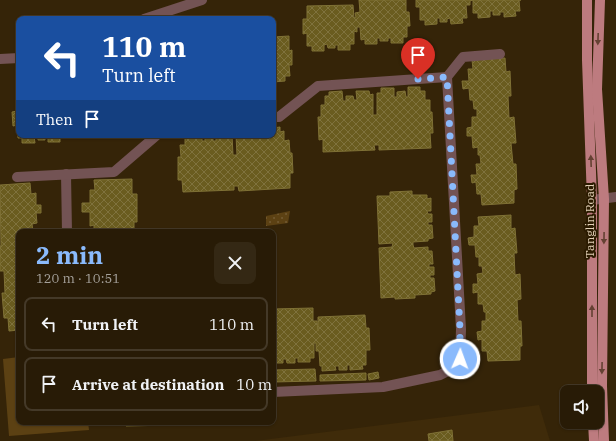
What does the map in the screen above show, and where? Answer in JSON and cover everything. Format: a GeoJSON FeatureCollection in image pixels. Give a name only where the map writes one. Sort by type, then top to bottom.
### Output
{"type":"FeatureCollection","features":[{"type":"Feature","properties":{"kind":"main road","name":"Tanglin Road"},"geometry":{"type":"LineString","coordinates":[[588,0],[587,60],[592,200],[592,385]]}},
{"type":"Feature","properties":{"kind":"main road","name":"Tanglin Road"},"geometry":{"type":"LineString","coordinates":[[600,0],[597,89],[604,199],[602,386],[604,441]]}},
{"type":"Feature","properties":{"kind":"main road"},"geometry":{"type":"LineString","coordinates":[[593,429],[594,441]]}},
{"type":"Feature","properties":{"kind":"street"},"geometry":{"type":"LineString","coordinates":[[153,16],[202,0]]}},
{"type":"Feature","properties":{"kind":"street"},"geometry":{"type":"LineString","coordinates":[[276,392],[383,387],[440,375],[452,368],[460,359],[460,329],[447,77],[463,57],[500,54]]}},
{"type":"Feature","properties":{"kind":"street"},"geometry":{"type":"LineString","coordinates":[[0,59],[16,58]]}},
{"type":"Feature","properties":{"kind":"street"},"geometry":{"type":"LineString","coordinates":[[276,117],[280,117],[318,86],[447,77]]}},
{"type":"Feature","properties":{"kind":"street"},"geometry":{"type":"LineString","coordinates":[[17,177],[114,172],[154,138]]}},
{"type":"Feature","properties":{"kind":"street"},"geometry":{"type":"LineString","coordinates":[[66,174],[67,229]]}},
{"type":"Feature","properties":{"kind":"street"},"geometry":{"type":"LineString","coordinates":[[592,200],[616,197]]}},
{"type":"Feature","properties":{"kind":"shaded area"},"geometry":{"type":"Polygon","coordinates":[[[290,211],[288,223],[266,226],[266,216],[290,211]]]}},
{"type":"Feature","properties":{"kind":"shaded area"},"geometry":{"type":"Polygon","coordinates":[[[16,357],[16,425],[88,425],[89,430],[9,436],[3,359],[16,357]]]}},
{"type":"Feature","properties":{"kind":"shaded area"},"geometry":{"type":"Polygon","coordinates":[[[539,405],[550,441],[255,441],[539,405]]]}},
{"type":"Feature","properties":{"kind":"building"},"geometry":{"type":"Polygon","coordinates":[[[359,0],[406,0],[406,12],[409,12],[410,26],[407,26],[407,37],[403,37],[403,43],[391,43],[391,38],[388,38],[388,41],[380,41],[380,38],[377,38],[377,44],[365,44],[365,39],[361,40],[360,27],[357,27],[357,32],[354,31],[354,44],[350,44],[350,50],[338,50],[338,45],[335,45],[335,48],[328,48],[327,44],[324,45],[324,51],[312,51],[312,46],[307,46],[307,33],[303,34],[303,19],[307,19],[307,6],[353,5],[354,18],[356,17],[355,13],[360,12],[359,0]]]}},
{"type":"Feature","properties":{"kind":"building"},"geometry":{"type":"Polygon","coordinates":[[[416,0],[473,0],[470,1],[470,5],[466,5],[467,18],[462,18],[463,23],[451,24],[450,18],[447,19],[447,22],[440,22],[440,18],[437,18],[437,24],[425,25],[425,20],[420,20],[420,7],[416,7],[416,0]]]}},
{"type":"Feature","properties":{"kind":"building"},"geometry":{"type":"Polygon","coordinates":[[[473,0],[519,0],[520,11],[515,11],[516,16],[504,17],[504,12],[500,12],[500,15],[493,15],[493,11],[490,11],[490,17],[478,18],[478,13],[473,13],[473,0]]]}},
{"type":"Feature","properties":{"kind":"building"},"geometry":{"type":"Polygon","coordinates":[[[289,36],[289,51],[292,50],[292,65],[289,65],[290,76],[285,76],[285,81],[276,82],[276,37],[289,36]]]}},
{"type":"Feature","properties":{"kind":"building"},"geometry":{"type":"Polygon","coordinates":[[[505,58],[506,72],[510,71],[511,96],[508,96],[509,118],[514,117],[516,143],[511,143],[513,164],[516,164],[517,189],[514,190],[514,203],[482,205],[481,194],[477,194],[476,182],[472,183],[471,175],[477,175],[476,164],[481,164],[480,155],[478,155],[478,147],[473,148],[472,136],[467,136],[467,128],[472,127],[472,117],[477,117],[477,109],[474,109],[473,100],[470,100],[469,88],[463,89],[462,81],[469,81],[468,69],[473,69],[472,60],[505,58]]]}},
{"type":"Feature","properties":{"kind":"building"},"geometry":{"type":"Polygon","coordinates":[[[408,87],[420,87],[420,91],[425,91],[425,100],[430,100],[433,133],[430,133],[431,148],[379,150],[379,145],[374,145],[375,150],[323,152],[323,139],[319,140],[318,117],[321,117],[321,105],[325,105],[325,96],[329,96],[329,92],[342,91],[343,101],[346,101],[346,96],[353,96],[354,100],[357,100],[356,91],[369,91],[370,95],[373,94],[373,115],[377,115],[377,93],[381,93],[381,88],[394,88],[394,97],[397,97],[397,92],[405,91],[406,97],[408,97],[408,87]]]}},
{"type":"Feature","properties":{"kind":"building"},"geometry":{"type":"Polygon","coordinates":[[[16,111],[16,125],[13,126],[12,112],[16,111]]]}},
{"type":"Feature","properties":{"kind":"building"},"geometry":{"type":"Polygon","coordinates":[[[280,127],[280,132],[284,131],[284,141],[289,140],[290,153],[292,153],[293,173],[290,173],[290,188],[239,191],[238,186],[234,186],[234,190],[183,192],[182,180],[178,180],[178,157],[181,157],[180,145],[185,145],[185,138],[202,138],[202,141],[205,141],[205,138],[213,138],[213,141],[216,141],[216,138],[232,138],[233,155],[237,155],[236,138],[276,138],[276,128],[280,127]]]}},
{"type":"Feature","properties":{"kind":"building"},"geometry":{"type":"Polygon","coordinates":[[[22,138],[34,138],[35,143],[22,143],[22,138]]]}},
{"type":"Feature","properties":{"kind":"building"},"geometry":{"type":"Polygon","coordinates":[[[38,138],[45,138],[45,140],[38,140],[38,138]]]}},
{"type":"Feature","properties":{"kind":"building"},"geometry":{"type":"Polygon","coordinates":[[[48,138],[60,138],[60,142],[48,142],[48,138]]]}},
{"type":"Feature","properties":{"kind":"building"},"geometry":{"type":"Polygon","coordinates":[[[132,179],[132,194],[137,194],[137,222],[134,222],[134,229],[94,229],[94,225],[90,226],[90,212],[82,212],[82,203],[90,203],[90,190],[95,190],[94,180],[132,179]]]}},
{"type":"Feature","properties":{"kind":"building"},"geometry":{"type":"Polygon","coordinates":[[[30,183],[31,194],[36,193],[36,205],[41,205],[41,213],[36,213],[37,223],[32,224],[33,229],[16,229],[16,330],[9,331],[8,318],[4,318],[2,293],[5,293],[4,271],[0,271],[0,185],[30,183]]]}},
{"type":"Feature","properties":{"kind":"building"},"geometry":{"type":"Polygon","coordinates":[[[412,191],[412,195],[427,195],[427,199],[431,198],[431,211],[427,211],[428,214],[432,214],[432,222],[428,222],[428,225],[432,225],[433,238],[428,239],[428,241],[413,242],[413,245],[414,248],[428,247],[428,251],[432,251],[433,264],[429,264],[429,267],[434,267],[434,275],[430,275],[430,278],[434,278],[435,291],[431,292],[431,294],[415,295],[415,298],[381,298],[379,248],[392,247],[393,243],[379,244],[377,196],[390,196],[390,192],[412,191]]]}},
{"type":"Feature","properties":{"kind":"building"},"geometry":{"type":"Polygon","coordinates":[[[511,215],[511,229],[515,228],[517,253],[514,253],[515,275],[520,274],[521,299],[517,300],[518,321],[521,321],[522,346],[520,346],[520,360],[488,361],[487,351],[482,351],[482,339],[478,340],[477,332],[482,331],[482,321],[486,321],[486,312],[484,312],[483,304],[478,304],[478,292],[473,293],[473,284],[478,284],[477,274],[483,273],[482,266],[479,266],[479,257],[476,257],[475,245],[469,245],[468,238],[474,237],[474,226],[479,226],[478,217],[511,215]]]}},
{"type":"Feature","properties":{"kind":"building"},"geometry":{"type":"Polygon","coordinates":[[[313,308],[313,321],[317,321],[318,331],[318,317],[365,315],[366,328],[369,328],[370,350],[366,350],[366,365],[362,365],[363,369],[350,370],[350,365],[347,365],[347,370],[339,370],[339,366],[335,366],[336,370],[322,371],[322,366],[320,366],[319,351],[316,351],[316,343],[314,343],[314,358],[310,358],[310,362],[298,362],[298,358],[295,358],[295,363],[287,363],[286,359],[283,359],[283,363],[276,363],[276,309],[313,308]]]}},
{"type":"Feature","properties":{"kind":"building"},"geometry":{"type":"Polygon","coordinates":[[[315,369],[316,381],[276,382],[276,370],[315,369]]]}},
{"type":"Feature","properties":{"kind":"building"},"geometry":{"type":"Polygon","coordinates":[[[378,372],[379,378],[369,380],[368,374],[378,372]]]}},
{"type":"Feature","properties":{"kind":"building"},"geometry":{"type":"Polygon","coordinates":[[[366,373],[366,380],[320,381],[320,375],[366,373]]]}},
{"type":"Feature","properties":{"kind":"building"},"geometry":{"type":"Polygon","coordinates":[[[126,425],[171,425],[126,426],[126,425]]]}},
{"type":"Feature","properties":{"kind":"building"},"geometry":{"type":"Polygon","coordinates":[[[452,430],[453,441],[429,441],[428,434],[452,430]]]}},
{"type":"Feature","properties":{"kind":"route"},"geometry":{"type":"LineString","coordinates":[[418,79],[447,77],[460,329],[460,359]]}}]}
